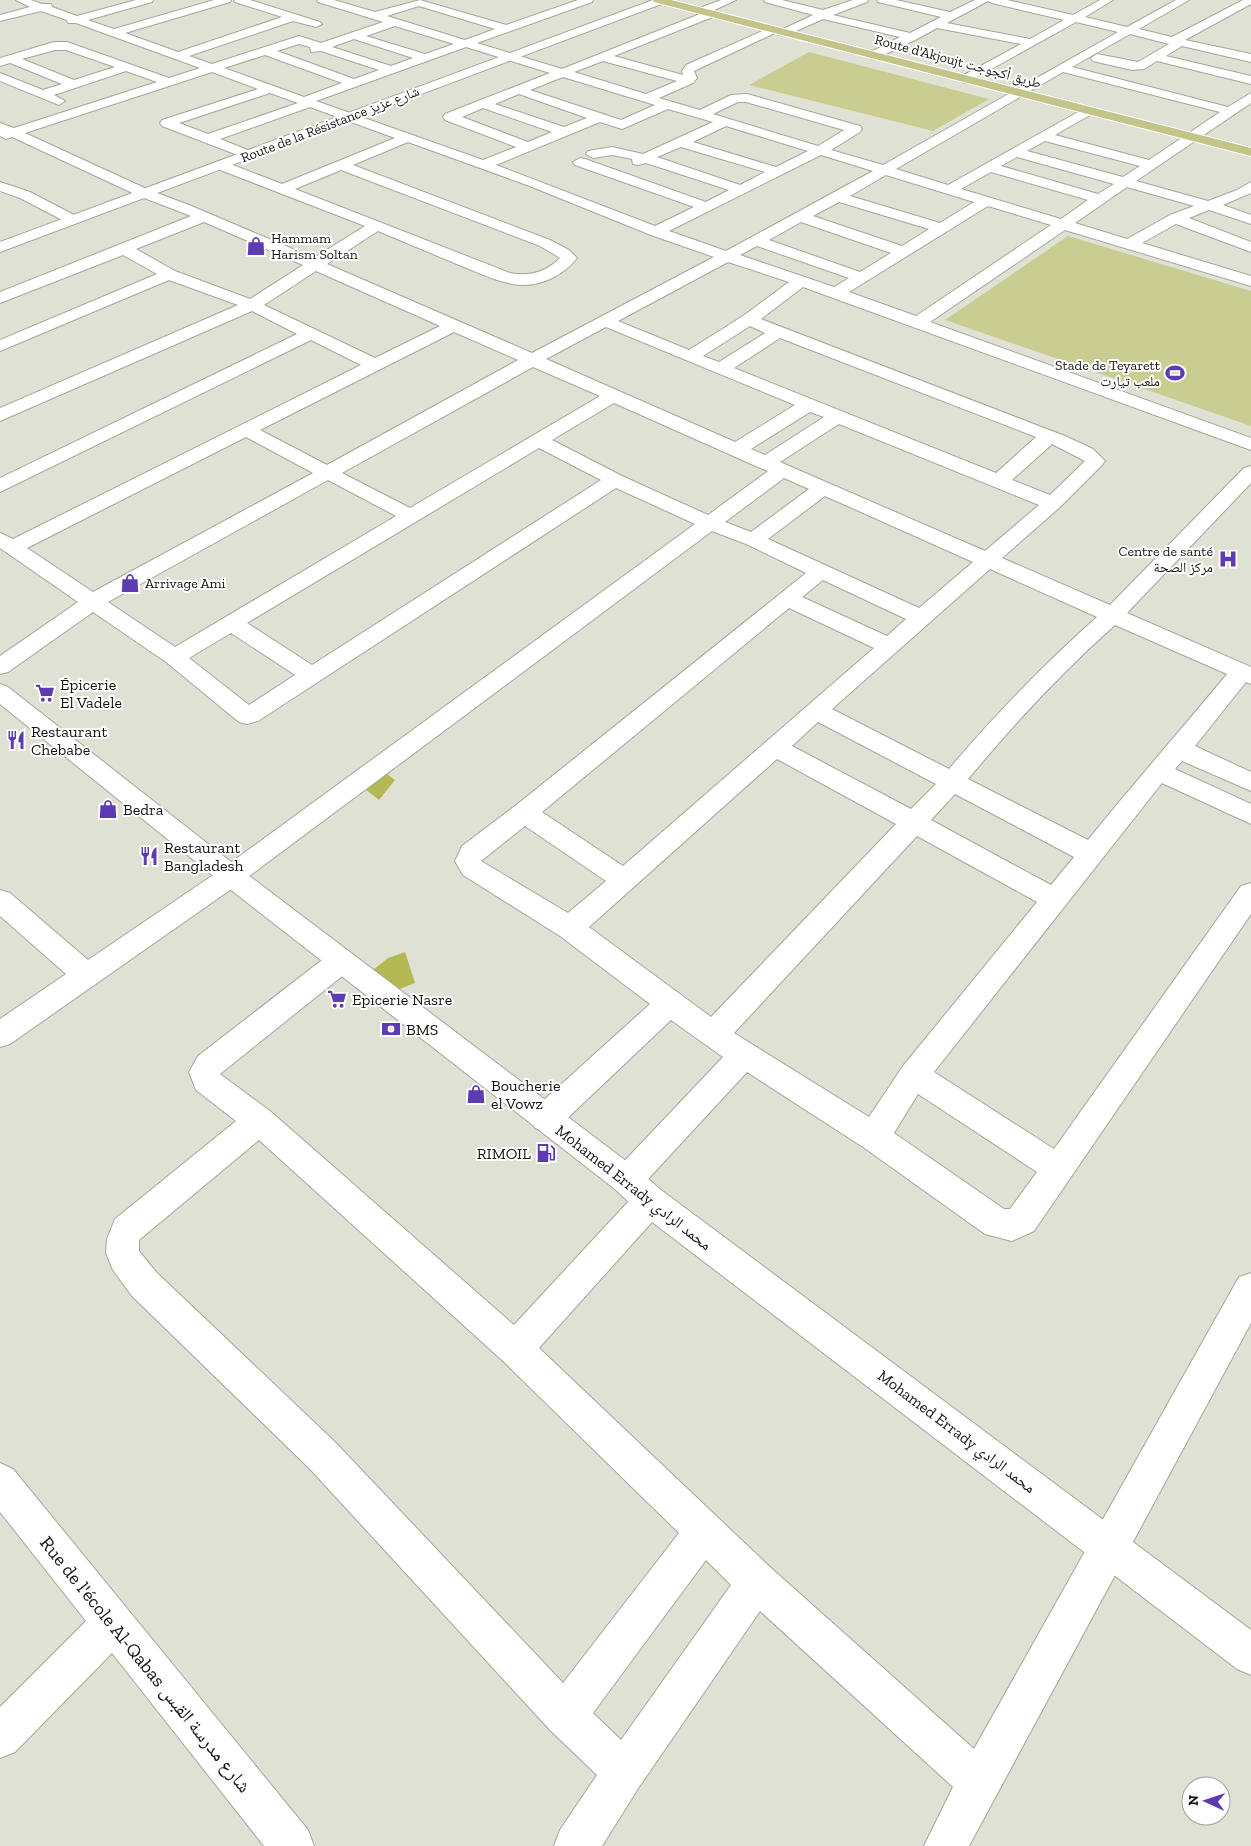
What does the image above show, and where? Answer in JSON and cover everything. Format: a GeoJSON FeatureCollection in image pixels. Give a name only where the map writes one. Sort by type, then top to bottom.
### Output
{"type":"FeatureCollection","features":[{"type":"Feature","properties":{"kind":"highway","name":"Route d'Akjoujt طريق أكجوجت"},"geometry":{"type":"LineString","coordinates":[[659,0],[1251,152]]}},
{"type":"Feature","properties":{"kind":"street"},"geometry":{"type":"LineString","coordinates":[[21,0],[532,182],[656,232],[836,293],[1251,444]]}},
{"type":"Feature","properties":{"kind":"street"},"geometry":{"type":"LineString","coordinates":[[58,26],[148,0]]}},
{"type":"Feature","properties":{"kind":"street"},"geometry":{"type":"LineString","coordinates":[[114,33],[226,0]]}},
{"type":"Feature","properties":{"kind":"street"},"geometry":{"type":"LineString","coordinates":[[238,0],[293,17],[320,22],[301,31],[299,40]]}},
{"type":"Feature","properties":{"kind":"street"},"geometry":{"type":"LineString","coordinates":[[322,0],[338,10],[355,5],[374,16],[1251,281]]}},
{"type":"Feature","properties":{"kind":"street"},"geometry":{"type":"LineString","coordinates":[[208,139],[353,83],[588,0]]}},
{"type":"Feature","properties":{"kind":"street","name":"Route de la Résistance شارع عزيز"},"geometry":{"type":"LineString","coordinates":[[0,248],[659,0]]}},
{"type":"Feature","properties":{"kind":"street"},"geometry":{"type":"LineString","coordinates":[[526,146],[450,117],[662,33],[730,0]]}},
{"type":"Feature","properties":{"kind":"street"},"geometry":{"type":"LineString","coordinates":[[769,0],[856,24],[931,39]]}},
{"type":"Feature","properties":{"kind":"street"},"geometry":{"type":"LineString","coordinates":[[689,80],[691,78],[688,71],[690,68],[728,50],[859,0]]}},
{"type":"Feature","properties":{"kind":"street"},"geometry":{"type":"LineString","coordinates":[[882,0],[951,16]]}},
{"type":"Feature","properties":{"kind":"street"},"geometry":{"type":"LineString","coordinates":[[856,24],[924,0]]}},
{"type":"Feature","properties":{"kind":"street"},"geometry":{"type":"LineString","coordinates":[[875,55],[983,0]]}},
{"type":"Feature","properties":{"kind":"street"},"geometry":{"type":"LineString","coordinates":[[992,0],[1127,32],[1251,58]]}},
{"type":"Feature","properties":{"kind":"street"},"geometry":{"type":"LineString","coordinates":[[0,667],[94,601],[532,360],[838,197],[1018,92],[1184,0]]}},
{"type":"Feature","properties":{"kind":"street"},"geometry":{"type":"LineString","coordinates":[[0,18],[59,2]]}},
{"type":"Feature","properties":{"kind":"street"},"geometry":{"type":"LineString","coordinates":[[374,16],[428,3],[453,2]]}},
{"type":"Feature","properties":{"kind":"street"},"geometry":{"type":"LineString","coordinates":[[552,2],[568,7]]}},
{"type":"Feature","properties":{"kind":"street"},"geometry":{"type":"LineString","coordinates":[[1082,2],[1103,3]]}},
{"type":"Feature","properties":{"kind":"street"},"geometry":{"type":"LineString","coordinates":[[428,3],[506,29]]}},
{"type":"Feature","properties":{"kind":"street"},"geometry":{"type":"LineString","coordinates":[[966,79],[1007,58],[1103,3]]}},
{"type":"Feature","properties":{"kind":"street"},"geometry":{"type":"LineString","coordinates":[[1086,55],[1136,67],[1143,65],[1197,29],[1248,4]]}},
{"type":"Feature","properties":{"kind":"street"},"geometry":{"type":"LineString","coordinates":[[962,10],[981,14]]}},
{"type":"Feature","properties":{"kind":"street"},"geometry":{"type":"LineString","coordinates":[[519,13],[537,18]]}},
{"type":"Feature","properties":{"kind":"street"},"geometry":{"type":"LineString","coordinates":[[177,56],[293,17]]}},
{"type":"Feature","properties":{"kind":"street"},"geometry":{"type":"LineString","coordinates":[[165,18],[183,24]]}},
{"type":"Feature","properties":{"kind":"street"},"geometry":{"type":"LineString","coordinates":[[1216,19],[1233,22]]}},
{"type":"Feature","properties":{"kind":"street"},"geometry":{"type":"LineString","coordinates":[[286,58],[394,22]]}},
{"type":"Feature","properties":{"kind":"street"},"geometry":{"type":"LineString","coordinates":[[936,24],[1032,43]]}},
{"type":"Feature","properties":{"kind":"street"},"geometry":{"type":"LineString","coordinates":[[1036,27],[1054,31]]}},
{"type":"Feature","properties":{"kind":"street"},"geometry":{"type":"LineString","coordinates":[[1197,29],[1215,33]]}},
{"type":"Feature","properties":{"kind":"street"},"geometry":{"type":"LineString","coordinates":[[210,33],[228,39]]}},
{"type":"Feature","properties":{"kind":"street"},"geometry":{"type":"LineString","coordinates":[[662,33],[681,38]]}},
{"type":"Feature","properties":{"kind":"street"},"geometry":{"type":"LineString","coordinates":[[355,36],[425,58]]}},
{"type":"Feature","properties":{"kind":"street"},"geometry":{"type":"LineString","coordinates":[[13,137],[82,110],[299,40],[391,70]]}},
{"type":"Feature","properties":{"kind":"street"},"geometry":{"type":"LineString","coordinates":[[100,57],[142,43]]}},
{"type":"Feature","properties":{"kind":"street"},"geometry":{"type":"LineString","coordinates":[[5,61],[62,45],[168,82]]}},
{"type":"Feature","properties":{"kind":"street"},"geometry":{"type":"LineString","coordinates":[[709,45],[728,50]]}},
{"type":"Feature","properties":{"kind":"street"},"geometry":{"type":"LineString","coordinates":[[265,51],[353,83]]}},
{"type":"Feature","properties":{"kind":"street"},"geometry":{"type":"LineString","coordinates":[[990,53],[1007,58]]}},
{"type":"Feature","properties":{"kind":"street"},"geometry":{"type":"LineString","coordinates":[[602,57],[689,80]]}},
{"type":"Feature","properties":{"kind":"street"},"geometry":{"type":"LineString","coordinates":[[1156,58],[1251,80]]}},
{"type":"Feature","properties":{"kind":"street"},"geometry":{"type":"LineString","coordinates":[[5,61],[73,84]]}},
{"type":"Feature","properties":{"kind":"street"},"geometry":{"type":"LineString","coordinates":[[42,94],[127,67]]}},
{"type":"Feature","properties":{"kind":"street"},"geometry":{"type":"LineString","coordinates":[[1063,68],[1230,111]]}},
{"type":"Feature","properties":{"kind":"street"},"geometry":{"type":"LineString","coordinates":[[1168,95],[1210,70]]}},
{"type":"Feature","properties":{"kind":"street"},"geometry":{"type":"LineString","coordinates":[[0,77],[82,110]]}},
{"type":"Feature","properties":{"kind":"street"},"geometry":{"type":"LineString","coordinates":[[648,98],[689,80]]}},
{"type":"Feature","properties":{"kind":"street"},"geometry":{"type":"LineString","coordinates":[[248,155],[168,124],[269,89]]}},
{"type":"Feature","properties":{"kind":"street"},"geometry":{"type":"LineString","coordinates":[[519,90],[622,125]]}},
{"type":"Feature","properties":{"kind":"street"},"geometry":{"type":"LineString","coordinates":[[917,323],[1251,97]]}},
{"type":"Feature","properties":{"kind":"street"},"geometry":{"type":"LineString","coordinates":[[656,232],[819,151],[855,129],[747,98],[736,98],[701,114]]}},
{"type":"Feature","properties":{"kind":"street"},"geometry":{"type":"LineString","coordinates":[[483,104],[563,131]]}},
{"type":"Feature","properties":{"kind":"street"},"geometry":{"type":"LineString","coordinates":[[606,132],[667,104]]}},
{"type":"Feature","properties":{"kind":"street"},"geometry":{"type":"LineString","coordinates":[[950,190],[1087,110]]}},
{"type":"Feature","properties":{"kind":"street"},"geometry":{"type":"LineString","coordinates":[[483,165],[600,117]]}},
{"type":"Feature","properties":{"kind":"street"},"geometry":{"type":"LineString","coordinates":[[612,173],[725,122]]}},
{"type":"Feature","properties":{"kind":"street"},"geometry":{"type":"LineString","coordinates":[[1043,136],[1150,164]]}},
{"type":"Feature","properties":{"kind":"street"},"geometry":{"type":"LineString","coordinates":[[13,137],[314,264],[1246,674],[1158,771],[914,1075],[874,1137]]}},
{"type":"Feature","properties":{"kind":"street"},"geometry":{"type":"LineString","coordinates":[[548,137],[582,152],[612,173],[707,208]]}},
{"type":"Feature","properties":{"kind":"street"},"geometry":{"type":"LineString","coordinates":[[282,189],[407,138]]}},
{"type":"Feature","properties":{"kind":"street"},"geometry":{"type":"LineString","coordinates":[[680,142],[778,172]]}},
{"type":"Feature","properties":{"kind":"street"},"geometry":{"type":"LineString","coordinates":[[564,168],[582,152],[612,151],[645,158],[742,190]]}},
{"type":"Feature","properties":{"kind":"street"},"geometry":{"type":"LineString","coordinates":[[1015,152],[1211,206],[1251,220]]}},
{"type":"Feature","properties":{"kind":"street"},"geometry":{"type":"LineString","coordinates":[[220,165],[512,279],[533,280],[565,263],[569,258],[564,253],[544,243],[341,165]]}},
{"type":"Feature","properties":{"kind":"street"},"geometry":{"type":"LineString","coordinates":[[989,167],[1099,199]]}},
{"type":"Feature","properties":{"kind":"street"},"geometry":{"type":"LineString","coordinates":[[346,180],[363,173]]}},
{"type":"Feature","properties":{"kind":"street"},"geometry":{"type":"LineString","coordinates":[[532,182],[548,176]]}},
{"type":"Feature","properties":{"kind":"street"},"geometry":{"type":"LineString","coordinates":[[0,187],[25,194],[73,220]]}},
{"type":"Feature","properties":{"kind":"street"},"geometry":{"type":"LineString","coordinates":[[304,197],[321,190]]}},
{"type":"Feature","properties":{"kind":"street"},"geometry":{"type":"LineString","coordinates":[[1129,244],[1176,218],[1248,191]]}},
{"type":"Feature","properties":{"kind":"street"},"geometry":{"type":"LineString","coordinates":[[0,203],[25,194]]}},
{"type":"Feature","properties":{"kind":"street"},"geometry":{"type":"LineString","coordinates":[[838,197],[941,228]]}},
{"type":"Feature","properties":{"kind":"street"},"geometry":{"type":"LineString","coordinates":[[836,293],[986,201]]}},
{"type":"Feature","properties":{"kind":"street"},"geometry":{"type":"LineString","coordinates":[[0,298],[203,217]]}},
{"type":"Feature","properties":{"kind":"street"},"geometry":{"type":"LineString","coordinates":[[800,217],[904,252]]}},
{"type":"Feature","properties":{"kind":"street"},"geometry":{"type":"LineString","coordinates":[[1176,218],[1251,247]]}},
{"type":"Feature","properties":{"kind":"street"},"geometry":{"type":"LineString","coordinates":[[0,415],[252,305],[314,264],[377,226]]}},
{"type":"Feature","properties":{"kind":"street"},"geometry":{"type":"LineString","coordinates":[[755,240],[863,278]]}},
{"type":"Feature","properties":{"kind":"street"},"geometry":{"type":"LineString","coordinates":[[124,249],[169,274],[252,305],[374,365]]}},
{"type":"Feature","properties":{"kind":"street"},"geometry":{"type":"LineString","coordinates":[[0,346],[169,274]]}},
{"type":"Feature","properties":{"kind":"street"},"geometry":{"type":"LineString","coordinates":[[690,357],[749,320],[801,281]]}},
{"type":"Feature","properties":{"kind":"street"},"geometry":{"type":"LineString","coordinates":[[570,928],[816,710],[1053,504],[1096,462],[1090,455],[1049,436],[856,364],[749,320]]}},
{"type":"Feature","properties":{"kind":"street"},"geometry":{"type":"LineString","coordinates":[[605,321],[1053,504]]}},
{"type":"Feature","properties":{"kind":"street"},"geometry":{"type":"LineString","coordinates":[[7,543],[246,430],[453,326]]}},
{"type":"Feature","properties":{"kind":"street"},"geometry":{"type":"LineString","coordinates":[[721,369],[778,332]]}},
{"type":"Feature","properties":{"kind":"street"},"geometry":{"type":"LineString","coordinates":[[0,486],[310,334]]}},
{"type":"Feature","properties":{"kind":"street"},"geometry":{"type":"LineString","coordinates":[[174,656],[613,396]]}},
{"type":"Feature","properties":{"kind":"street"},"geometry":{"type":"LineString","coordinates":[[736,450],[808,405]]}},
{"type":"Feature","properties":{"kind":"street"},"geometry":{"type":"LineString","coordinates":[[0,1035],[231,876],[709,522],[774,466],[838,417]]}},
{"type":"Feature","properties":{"kind":"street"},"geometry":{"type":"LineString","coordinates":[[246,430],[410,516]]}},
{"type":"Feature","properties":{"kind":"street"},"geometry":{"type":"LineString","coordinates":[[999,481],[1049,436]]}},
{"type":"Feature","properties":{"kind":"street"},"geometry":{"type":"LineString","coordinates":[[538,440],[615,480],[753,540],[921,618]]}},
{"type":"Feature","properties":{"kind":"street"},"geometry":{"type":"LineString","coordinates":[[713,1034],[952,781],[995,731],[1078,646],[1112,615],[1251,472]]}},
{"type":"Feature","properties":{"kind":"street"},"geometry":{"type":"LineString","coordinates":[[7,543],[174,656],[247,716],[256,713],[615,480]]}},
{"type":"Feature","properties":{"kind":"street"},"geometry":{"type":"LineString","coordinates":[[753,540],[824,488]]}},
{"type":"Feature","properties":{"kind":"street"},"geometry":{"type":"LineString","coordinates":[[821,572],[472,853],[468,861],[472,868],[570,928],[713,1034],[874,1137],[997,1223],[1012,1226],[1022,1220],[1058,1170],[1251,893]]}},
{"type":"Feature","properties":{"kind":"street"},"geometry":{"type":"LineString","coordinates":[[788,599],[889,646]]}},
{"type":"Feature","properties":{"kind":"street"},"geometry":{"type":"LineString","coordinates":[[231,623],[313,676]]}},
{"type":"Feature","properties":{"kind":"street","name":"Mohamed Errady محمد الرادي"},"geometry":{"type":"LineString","coordinates":[[0,692],[341,961],[1251,1655]]}},
{"type":"Feature","properties":{"kind":"street"},"geometry":{"type":"LineString","coordinates":[[816,710],[1092,854]]}},
{"type":"Feature","properties":{"kind":"street"},"geometry":{"type":"LineString","coordinates":[[775,747],[1055,900]]}},
{"type":"Feature","properties":{"kind":"street"},"geometry":{"type":"LineString","coordinates":[[1179,749],[1251,782]]}},
{"type":"Feature","properties":{"kind":"street"},"geometry":{"type":"LineString","coordinates":[[1158,771],[1251,815]]}},
{"type":"Feature","properties":{"kind":"street"},"geometry":{"type":"LineString","coordinates":[[524,813],[624,880]]}},
{"type":"Feature","properties":{"kind":"street"},"geometry":{"type":"LineString","coordinates":[[0,900],[86,975]]}},
{"type":"Feature","properties":{"kind":"street"},"geometry":{"type":"LineString","coordinates":[[341,961],[209,1065],[204,1072],[207,1081],[259,1121],[515,1349],[757,1582],[979,1782]]}},
{"type":"Feature","properties":{"kind":"street"},"geometry":{"type":"LineString","coordinates":[[546,1118],[670,1003]]}},
{"type":"Feature","properties":{"kind":"street"},"geometry":{"type":"LineString","coordinates":[[515,1349],[745,1054]]}},
{"type":"Feature","properties":{"kind":"street"},"geometry":{"type":"LineString","coordinates":[[914,1075],[1058,1170]]}},
{"type":"Feature","properties":{"kind":"street"},"geometry":{"type":"LineString","coordinates":[[259,1121],[127,1230],[121,1241],[122,1255],[144,1284],[323,1456],[565,1715],[624,1772]]}},
{"type":"Feature","properties":{"kind":"street"},"geometry":{"type":"LineString","coordinates":[[946,1846],[979,1782],[1251,1289]]}},
{"type":"Feature","properties":{"kind":"street","name":"Rue de l'école Al-Qabas شارع مدرسة القبس"},"geometry":{"type":"LineString","coordinates":[[0,1482],[292,1846]]}},
{"type":"Feature","properties":{"kind":"street"},"geometry":{"type":"LineString","coordinates":[[565,1715],[704,1530]]}},
{"type":"Feature","properties":{"kind":"street"},"geometry":{"type":"LineString","coordinates":[[576,1846],[624,1772],[757,1582]]}},
{"type":"Feature","properties":{"kind":"street"},"geometry":{"type":"LineString","coordinates":[[0,1737],[113,1623]]}},
{"type":"Feature","properties":{"kind":"green space"},"geometry":{"type":"Polygon","coordinates":[[[809,52],[989,99],[933,131],[749,85],[809,52]]]}},
{"type":"Feature","properties":{"kind":"green space","name":"Stade de Teyarett ملعب تيارت"},"geometry":{"type":"Polygon","coordinates":[[[1068,236],[1251,291],[1251,426],[945,320],[1068,236]]]}},
{"type":"Feature","properties":{"kind":"shaded area"},"geometry":{"type":"Polygon","coordinates":[[[378,767],[395,780],[379,800],[361,786],[378,767]]]}},
{"type":"Feature","properties":{"kind":"shaded area"},"geometry":{"type":"Polygon","coordinates":[[[405,952],[415,983],[389,993],[368,974],[388,958],[405,952]]]}},
{"type":"Feature","properties":{"kind":"place","name":"Hammam Harism Soltan"},"geometry":{"type":"Point","coordinates":[256,246]}},
{"type":"Feature","properties":{"kind":"place","name":"Stade de Teyarett ملعب تيارت"},"geometry":{"type":"Point","coordinates":[1175,373]}},
{"type":"Feature","properties":{"kind":"place","name":"Centre de santé مركز الصحة"},"geometry":{"type":"Point","coordinates":[1228,559]}},
{"type":"Feature","properties":{"kind":"place","name":"Arrivage Ami"},"geometry":{"type":"Point","coordinates":[130,583]}},
{"type":"Feature","properties":{"kind":"place","name":"Épicerie El Vadele"},"geometry":{"type":"Point","coordinates":[45,693]}},
{"type":"Feature","properties":{"kind":"place","name":"Restaurant Chebabe"},"geometry":{"type":"Point","coordinates":[16,740]}},
{"type":"Feature","properties":{"kind":"place","name":"Bedra"},"geometry":{"type":"Point","coordinates":[108,809]}},
{"type":"Feature","properties":{"kind":"place","name":"Restaurant Bangladesh"},"geometry":{"type":"Point","coordinates":[149,856]}},
{"type":"Feature","properties":{"kind":"place","name":"Epicerie Nasre"},"geometry":{"type":"Point","coordinates":[337,999]}},
{"type":"Feature","properties":{"kind":"place","name":"BMS"},"geometry":{"type":"Point","coordinates":[391,1029]}},
{"type":"Feature","properties":{"kind":"place","name":"Boucherie el Vowz"},"geometry":{"type":"Point","coordinates":[476,1094]}},
{"type":"Feature","properties":{"kind":"place","name":"RIMOIL"},"geometry":{"type":"Point","coordinates":[546,1153]}}]}
